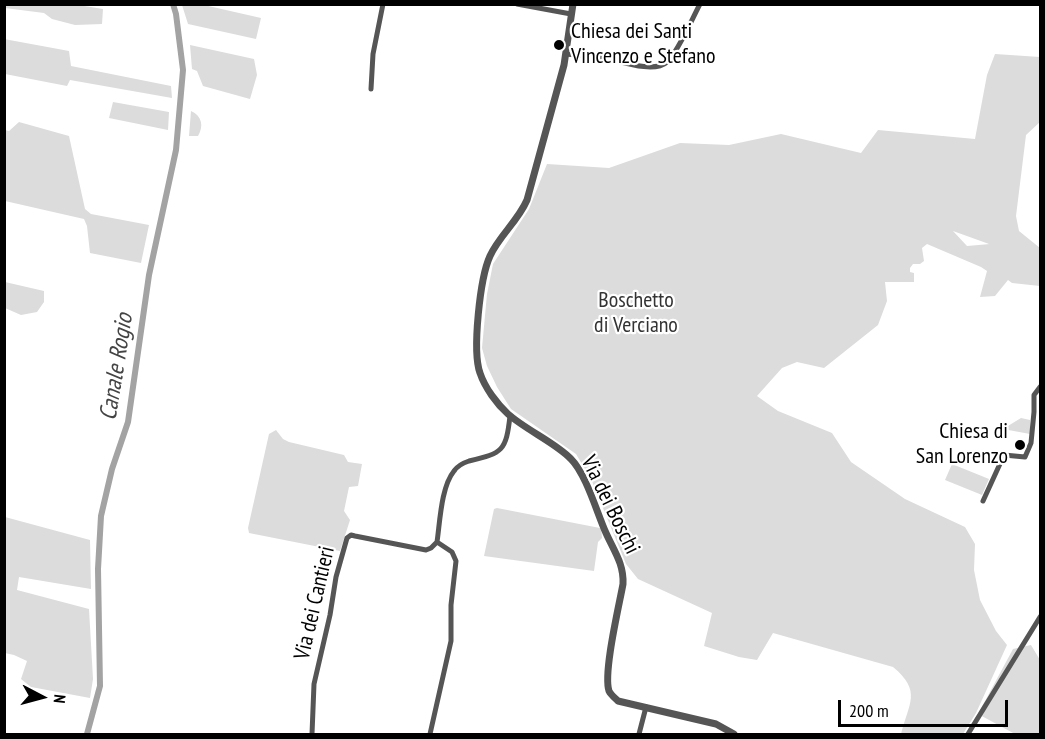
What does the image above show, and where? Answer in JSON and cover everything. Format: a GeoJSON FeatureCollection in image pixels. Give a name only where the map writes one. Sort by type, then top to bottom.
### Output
{"type":"FeatureCollection","features":[{"type":"Feature","properties":{"kind":"street"},"geometry":{"type":"LineString","coordinates":[[371,89],[373,54],[383,4]]}},
{"type":"Feature","properties":{"kind":"street"},"geometry":{"type":"LineString","coordinates":[[518,4],[571,14]]}},
{"type":"Feature","properties":{"kind":"street","name":"Via dei Boschi"},"geometry":{"type":"LineString","coordinates":[[573,4],[566,54],[527,200],[490,257],[480,304],[476,351],[479,373],[492,395],[510,416],[571,459],[580,473],[619,558],[623,576],[608,668],[609,690],[618,701],[716,724],[734,735]]}},
{"type":"Feature","properties":{"kind":"street"},"geometry":{"type":"LineString","coordinates":[[566,54],[589,55],[645,66],[660,66],[670,59],[700,4]]}},
{"type":"Feature","properties":{"kind":"street"},"geometry":{"type":"LineString","coordinates":[[983,501],[1004,455],[1025,457],[1030,443],[1034,394],[1041,387]]}},
{"type":"Feature","properties":{"kind":"street"},"geometry":{"type":"LineString","coordinates":[[430,735],[451,640],[451,605],[456,561],[452,552],[437,542],[445,491],[452,472],[458,465],[498,453],[505,442],[510,416]]}},
{"type":"Feature","properties":{"kind":"street","name":"Via dei Cantieri"},"geometry":{"type":"LineString","coordinates":[[312,735],[314,684],[346,538],[351,535],[426,550],[437,542]]}},
{"type":"Feature","properties":{"kind":"street"},"geometry":{"type":"LineString","coordinates":[[968,735],[1041,617]]}},
{"type":"Feature","properties":{"kind":"street"},"geometry":{"type":"LineString","coordinates":[[639,735],[646,707]]}},
{"type":"Feature","properties":{"kind":"green space"},"geometry":{"type":"Polygon","coordinates":[[[5,4],[78,5],[103,9],[102,24],[75,25],[52,19],[44,13],[5,8],[5,4]]]}},
{"type":"Feature","properties":{"kind":"green space"},"geometry":{"type":"Polygon","coordinates":[[[182,5],[204,5],[261,18],[256,39],[188,24],[182,5]]]}},
{"type":"Feature","properties":{"kind":"green space"},"geometry":{"type":"Polygon","coordinates":[[[4,39],[69,51],[71,66],[171,86],[172,98],[70,80],[67,86],[5,74],[4,39]]]}},
{"type":"Feature","properties":{"kind":"green space"},"geometry":{"type":"Polygon","coordinates":[[[190,45],[254,59],[257,75],[250,99],[203,86],[197,71],[192,69],[190,45]]]}},
{"type":"Feature","properties":{"kind":"green space","name":"Boschetto di Verciano"},"geometry":{"type":"Polygon","coordinates":[[[995,54],[1040,57],[1040,122],[1026,135],[1016,216],[1019,231],[1040,248],[1040,286],[1012,283],[1008,280],[995,296],[980,297],[987,271],[927,244],[922,248],[924,261],[920,264],[913,264],[910,268],[910,272],[914,273],[914,282],[885,282],[887,301],[878,325],[824,368],[797,362],[782,368],[757,396],[778,411],[832,433],[851,462],[905,499],[965,527],[975,544],[974,570],[980,600],[996,631],[1007,645],[976,713],[963,734],[901,734],[911,698],[908,683],[893,667],[773,633],[757,660],[704,646],[712,613],[638,579],[626,564],[591,479],[576,454],[511,409],[497,387],[482,348],[487,294],[493,264],[529,209],[547,164],[609,168],[680,143],[729,145],[781,134],[861,153],[878,130],[975,139],[987,75],[995,54]],[[953,231],[967,246],[990,244],[953,231]]]}},
{"type":"Feature","properties":{"kind":"green space"},"geometry":{"type":"Polygon","coordinates":[[[113,102],[169,112],[168,130],[109,118],[113,102]]]}},
{"type":"Feature","properties":{"kind":"green space"},"geometry":{"type":"Polygon","coordinates":[[[191,111],[198,116],[201,122],[198,136],[189,136],[191,111]]]}},
{"type":"Feature","properties":{"kind":"green space"},"geometry":{"type":"Polygon","coordinates":[[[19,122],[69,136],[85,209],[91,214],[149,225],[141,263],[90,253],[84,219],[5,201],[5,130],[9,131],[19,122]]]}},
{"type":"Feature","properties":{"kind":"green space"},"geometry":{"type":"Polygon","coordinates":[[[5,282],[44,291],[44,302],[37,312],[21,315],[5,308],[5,282]]]}},
{"type":"Feature","properties":{"kind":"green space"},"geometry":{"type":"Polygon","coordinates":[[[1021,418],[1030,420],[1030,434],[1003,429],[1021,418]]]}},
{"type":"Feature","properties":{"kind":"green space"},"geometry":{"type":"Polygon","coordinates":[[[276,430],[283,439],[289,442],[344,455],[348,462],[362,464],[358,486],[349,487],[344,511],[350,520],[340,551],[249,533],[248,528],[269,434],[276,430]]]}},
{"type":"Feature","properties":{"kind":"green space"},"geometry":{"type":"Polygon","coordinates":[[[952,464],[989,479],[982,495],[945,480],[952,464]]]}},
{"type":"Feature","properties":{"kind":"green space"},"geometry":{"type":"Polygon","coordinates":[[[494,509],[601,527],[602,538],[598,542],[594,571],[484,556],[494,509]]]}},
{"type":"Feature","properties":{"kind":"green space"},"geometry":{"type":"Polygon","coordinates":[[[5,517],[90,540],[91,589],[19,577],[17,590],[89,609],[93,679],[90,698],[31,687],[21,679],[27,661],[5,653],[5,517]]]}},
{"type":"Feature","properties":{"kind":"green space"},"geometry":{"type":"Polygon","coordinates":[[[1031,645],[1040,660],[1040,734],[1015,734],[978,714],[1013,649],[1031,645]]]}},
{"type":"Feature","properties":{"kind":"waterway","name":"Canale Rogio"},"geometry":{"type":"LineString","coordinates":[[87,734],[100,686],[98,569],[101,516],[112,469],[128,422],[149,275],[176,150],[183,70],[173,4]]}},
{"type":"Feature","properties":{"kind":"place","name":"Chiesa dei Santi Vincenzo e Stefano"},"geometry":{"type":"Point","coordinates":[559,45]}},
{"type":"Feature","properties":{"kind":"place","name":"Chiesa di San Lorenzo"},"geometry":{"type":"Point","coordinates":[1020,445]}}]}
